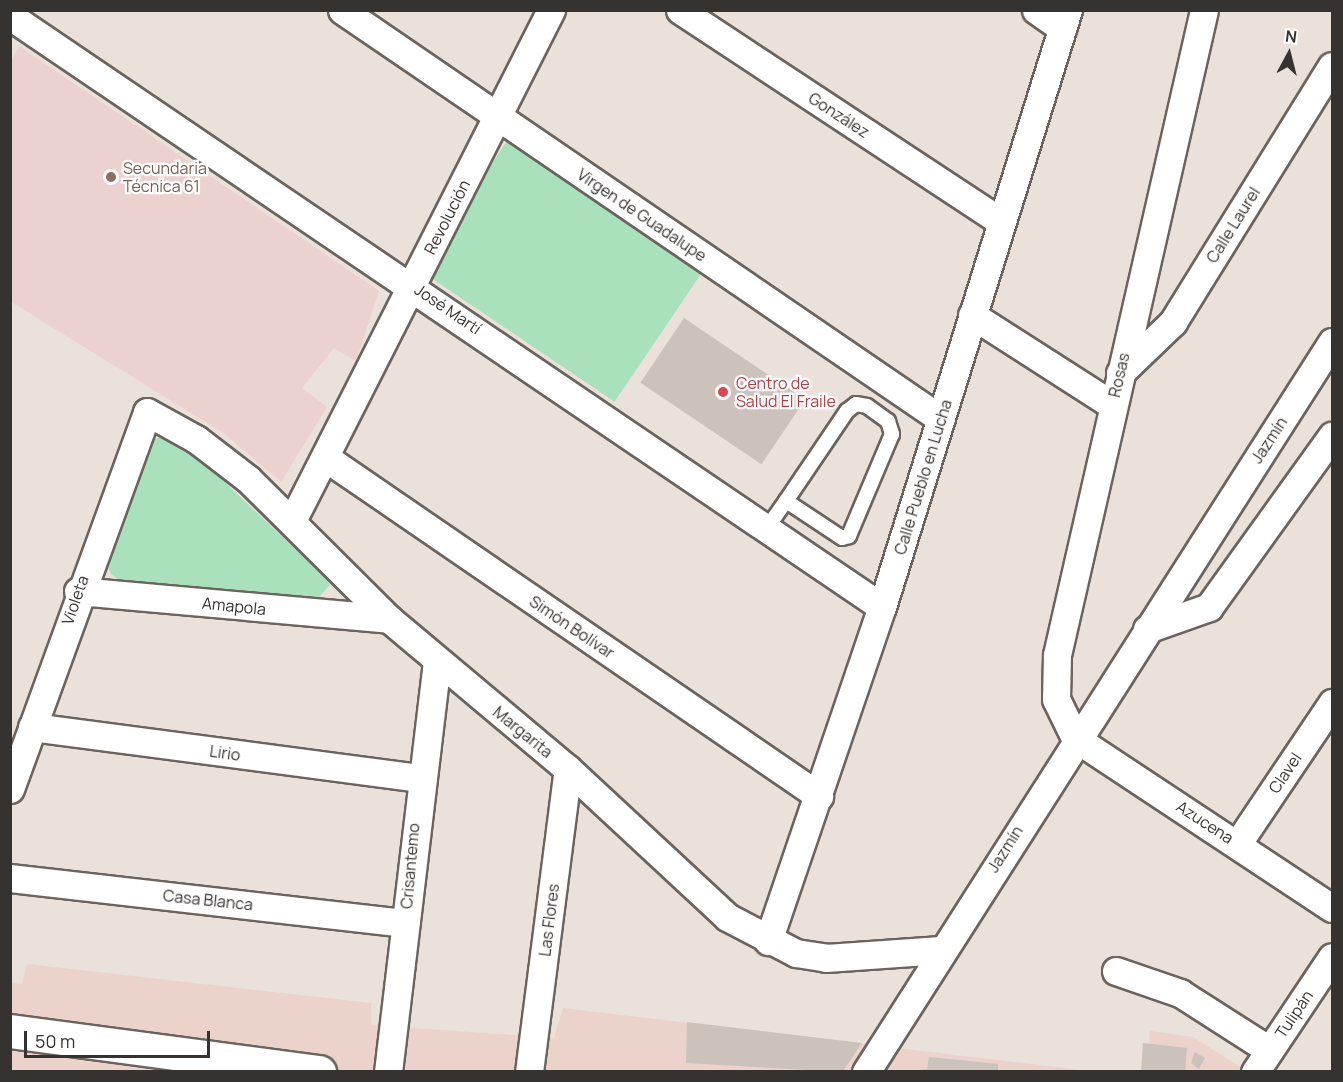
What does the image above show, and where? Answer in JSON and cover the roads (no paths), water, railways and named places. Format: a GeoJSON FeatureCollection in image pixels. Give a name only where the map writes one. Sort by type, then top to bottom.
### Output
{"type":"FeatureCollection","features":[{"type":"Feature","properties":{"kind":"main road"},"geometry":{"type":"LineString","coordinates":[[10,1031],[319,1071]]}},
{"type":"Feature","properties":{"kind":"street","name":"Virgen de Guadalupe"},"geometry":{"type":"LineString","coordinates":[[342,10],[941,420]]}},
{"type":"Feature","properties":{"kind":"street","name":"Revolución"},"geometry":{"type":"LineString","coordinates":[[293,519],[326,458],[551,10]]}},
{"type":"Feature","properties":{"kind":"street","name":"González"},"geometry":{"type":"LineString","coordinates":[[680,10],[999,220]]}},
{"type":"Feature","properties":{"kind":"street"},"geometry":{"type":"LineString","coordinates":[[1036,10],[1065,20]]}},
{"type":"Feature","properties":{"kind":"street","name":"Rosas"},"geometry":{"type":"LineString","coordinates":[[1075,738],[1060,712],[1054,683],[1112,405],[1204,10]]}},
{"type":"Feature","properties":{"kind":"street","name":"José Martí"},"geometry":{"type":"LineString","coordinates":[[10,16],[413,285],[882,607]]}},
{"type":"Feature","properties":{"kind":"street","name":"Calle Pueblo en Lucha"},"geometry":{"type":"LineString","coordinates":[[768,941],[882,607],[941,420],[999,220],[1065,20]]}},
{"type":"Feature","properties":{"kind":"street","name":"Calle Laurel"},"geometry":{"type":"LineString","coordinates":[[1120,373],[1173,322],[1332,66]]}},
{"type":"Feature","properties":{"kind":"street"},"geometry":{"type":"LineString","coordinates":[[972,315],[1112,405]]}},
{"type":"Feature","properties":{"kind":"street","name":"Jazmín"},"geometry":{"type":"LineString","coordinates":[[866,1071],[1075,738],[1332,342]]}},
{"type":"Feature","properties":{"kind":"street","name":"Margarita"},"geometry":{"type":"LineString","coordinates":[[144,413],[196,439],[293,519],[389,619],[437,662],[568,769],[727,917],[768,941],[826,958],[941,950]]}},
{"type":"Feature","properties":{"kind":"street","name":"Violeta"},"geometry":{"type":"LineString","coordinates":[[10,789],[78,591],[144,413]]}},
{"type":"Feature","properties":{"kind":"street"},"geometry":{"type":"LineString","coordinates":[[1147,629],[1209,607],[1332,436]]}},
{"type":"Feature","properties":{"kind":"street","name":"Simón Bolívar"},"geometry":{"type":"LineString","coordinates":[[326,458],[819,796]]}},
{"type":"Feature","properties":{"kind":"street","name":"Amapola"},"geometry":{"type":"LineString","coordinates":[[78,591],[389,619]]}},
{"type":"Feature","properties":{"kind":"street","name":"Crisantemo"},"geometry":{"type":"LineString","coordinates":[[387,1071],[405,923],[419,778],[437,662]]}},
{"type":"Feature","properties":{"kind":"street","name":"Clavel"},"geometry":{"type":"LineString","coordinates":[[1238,843],[1332,703]]}},
{"type":"Feature","properties":{"kind":"street","name":"Lirio"},"geometry":{"type":"LineString","coordinates":[[32,727],[419,778]]}},
{"type":"Feature","properties":{"kind":"street","name":"Azucena"},"geometry":{"type":"LineString","coordinates":[[1075,738],[1238,843],[1332,908]]}},
{"type":"Feature","properties":{"kind":"street","name":"Las Flores"},"geometry":{"type":"LineString","coordinates":[[529,1071],[568,769]]}},
{"type":"Feature","properties":{"kind":"street","name":"Casa Blanca"},"geometry":{"type":"LineString","coordinates":[[10,878],[405,923]]}},
{"type":"Feature","properties":{"kind":"street","name":"Tulipán"},"geometry":{"type":"LineString","coordinates":[[1262,1061],[1332,957]]}},
{"type":"Feature","properties":{"kind":"street"},"geometry":{"type":"LineString","coordinates":[[1116,971],[1180,993],[1262,1061]]}},
{"type":"Feature","properties":{"kind":"lane"},"geometry":{"type":"LineString","coordinates":[[767,528],[847,411],[856,404],[867,406],[888,421],[892,434],[849,536],[842,538],[786,501]]}},
{"type":"Feature","properties":{"kind":"place","name":"Secundaria Técnica 61"},"geometry":{"type":"Point","coordinates":[111,177]}},
{"type":"Feature","properties":{"kind":"place","name":"Centro de Salud El Fraile"},"geometry":{"type":"Point","coordinates":[723,392]}}]}
